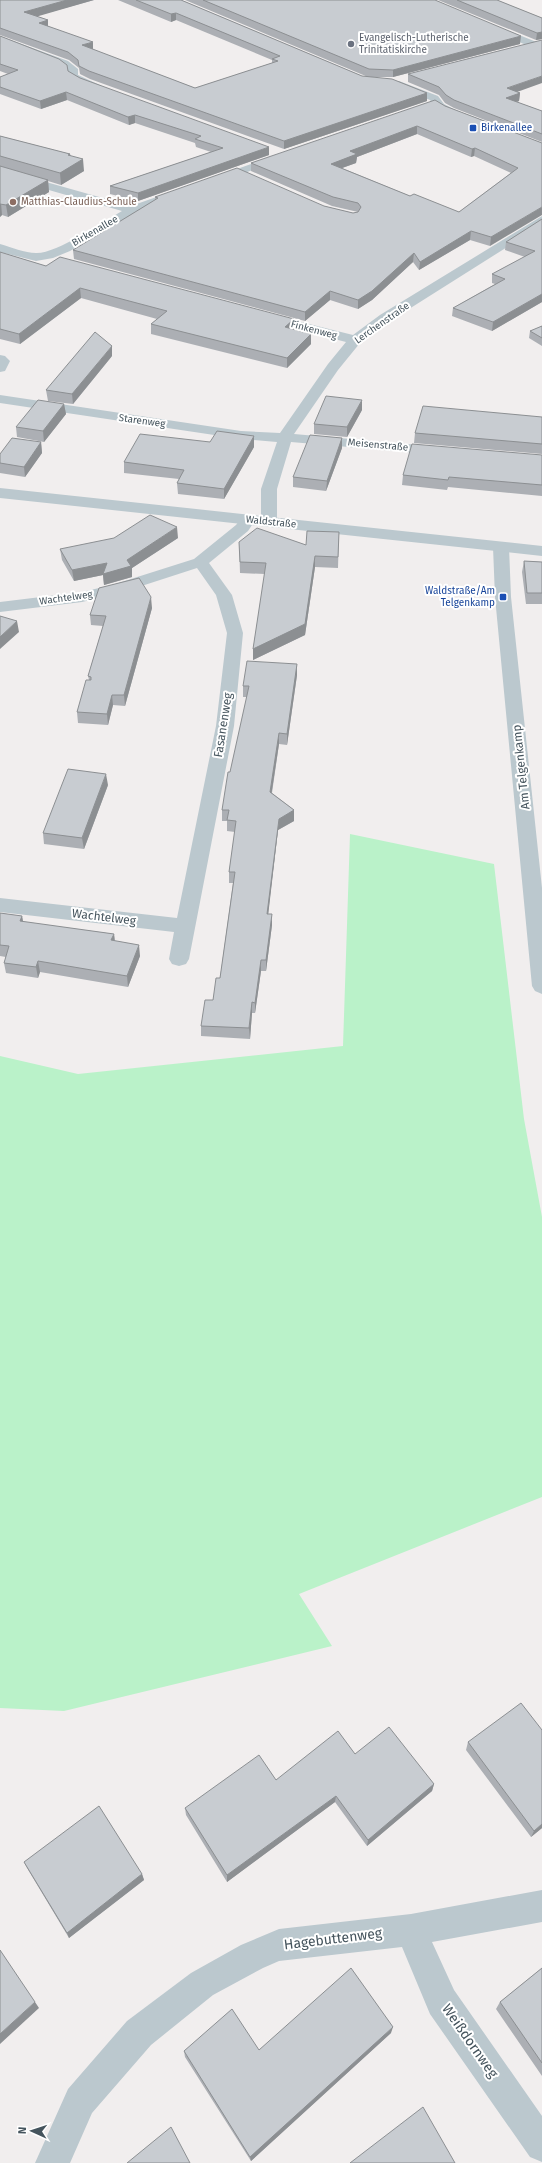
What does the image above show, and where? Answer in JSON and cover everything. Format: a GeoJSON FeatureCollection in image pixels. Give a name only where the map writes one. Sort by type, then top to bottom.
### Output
{"type":"FeatureCollection","features":[{"type":"Feature","properties":{"kind":"street"},"geometry":{"type":"LineString","coordinates":[[484,24],[539,44]]}},
{"type":"Feature","properties":{"kind":"street"},"geometry":{"type":"LineString","coordinates":[[0,39],[64,63],[74,70],[74,76],[107,90]]}},
{"type":"Feature","properties":{"kind":"street"},"geometry":{"type":"LineString","coordinates":[[516,49],[539,44]]}},
{"type":"Feature","properties":{"kind":"street"},"geometry":{"type":"LineString","coordinates":[[411,77],[390,82],[434,98],[440,106],[469,119]]}},
{"type":"Feature","properties":{"kind":"street"},"geometry":{"type":"LineString","coordinates":[[423,107],[437,102]]}},
{"type":"Feature","properties":{"kind":"street","name":"Birkenallee"},"geometry":{"type":"LineString","coordinates":[[0,248],[24,255],[41,256],[66,248],[132,210],[287,154],[269,150]]}},
{"type":"Feature","properties":{"kind":"street"},"geometry":{"type":"LineString","coordinates":[[0,172],[132,210]]}},
{"type":"Feature","properties":{"kind":"street"},"geometry":{"type":"LineString","coordinates":[[239,172],[252,177]]}},
{"type":"Feature","properties":{"kind":"street","name":"Lerchenstraße"},"geometry":{"type":"LineString","coordinates":[[269,522],[269,489],[281,456],[285,438],[292,424],[333,367],[355,340],[385,318],[542,220]]}},
{"type":"Feature","properties":{"kind":"street"},"geometry":{"type":"LineString","coordinates":[[41,256],[64,263]]}},
{"type":"Feature","properties":{"kind":"street","name":"Finkenweg"},"geometry":{"type":"LineString","coordinates":[[255,314],[355,340]]}},
{"type":"Feature","properties":{"kind":"street"},"geometry":{"type":"LineString","coordinates":[[0,359],[4,361],[0,368]]}},
{"type":"Feature","properties":{"kind":"street","name":"Starenweg"},"geometry":{"type":"LineString","coordinates":[[0,400],[241,435],[285,438]]}},
{"type":"Feature","properties":{"kind":"street","name":"Meisenstraße"},"geometry":{"type":"LineString","coordinates":[[285,438],[457,452]]}},
{"type":"Feature","properties":{"kind":"street","name":"Waldstraße"},"geometry":{"type":"LineString","coordinates":[[0,493],[542,551]]}},
{"type":"Feature","properties":{"kind":"street"},"geometry":{"type":"LineString","coordinates":[[200,562],[242,528],[248,519]]}},
{"type":"Feature","properties":{"kind":"street","name":"Am Telgenkamp"},"geometry":{"type":"LineString","coordinates":[[501,547],[503,597],[542,986]]}},
{"type":"Feature","properties":{"kind":"street","name":"Wachtelweg"},"geometry":{"type":"LineString","coordinates":[[0,607],[82,597],[117,589],[200,562]]}},
{"type":"Feature","properties":{"kind":"street","name":"Fasanenweg"},"geometry":{"type":"LineString","coordinates":[[178,959],[225,726],[235,633],[224,595],[200,562]]}},
{"type":"Feature","properties":{"kind":"street","name":"Wachtelweg"},"geometry":{"type":"LineString","coordinates":[[0,905],[185,926]]}},
{"type":"Feature","properties":{"kind":"street","name":"Hagebuttenweg"},"geometry":{"type":"LineString","coordinates":[[52,2163],[80,2102],[139,2032],[202,1984],[252,1956],[279,1945],[411,1930],[542,1906]]}},
{"type":"Feature","properties":{"kind":"street","name":"Weißdornweg"},"geometry":{"type":"LineString","coordinates":[[411,1930],[442,2002],[542,2145]]}},
{"type":"Feature","properties":{"kind":"green space"},"geometry":{"type":"Polygon","coordinates":[[[350,834],[494,864],[524,1119],[542,1217],[542,1497],[299,1594],[332,1646],[64,1711],[0,1708],[0,1056],[78,1074],[343,1046],[350,834]]]}},
{"type":"Feature","properties":{"kind":"building"},"geometry":{"type":"Polygon","coordinates":[[[0,0],[67,0],[24,12],[48,20],[39,23],[93,42],[82,45],[195,88],[278,61],[272,59],[280,56],[176,13],[171,14],[136,0],[181,0],[362,76],[392,79],[427,93],[284,141],[89,71],[79,66],[78,60],[68,52],[0,28],[0,0]]]}},
{"type":"Feature","properties":{"kind":"building"},"geometry":{"type":"Polygon","coordinates":[[[203,0],[435,0],[521,36],[393,70],[369,69],[203,0]]]}},
{"type":"Feature","properties":{"kind":"building"},"geometry":{"type":"Polygon","coordinates":[[[457,0],[497,0],[542,18],[542,32],[537,33],[457,0]]]}},
{"type":"Feature","properties":{"kind":"building"},"geometry":{"type":"Polygon","coordinates":[[[0,36],[59,59],[67,65],[68,71],[80,78],[269,147],[138,193],[110,186],[223,148],[195,139],[201,136],[135,115],[128,117],[66,92],[40,101],[0,87],[0,77],[18,70],[0,64],[0,36]]]}},
{"type":"Feature","properties":{"kind":"building"},"geometry":{"type":"Polygon","coordinates":[[[542,40],[542,76],[507,88],[520,93],[506,98],[542,111],[542,134],[454,100],[446,95],[439,87],[408,74],[542,40]]]}},
{"type":"Feature","properties":{"kind":"building"},"geometry":{"type":"Polygon","coordinates":[[[435,100],[445,106],[542,143],[542,207],[491,237],[471,231],[420,262],[414,253],[372,291],[358,300],[330,291],[305,312],[73,250],[158,198],[155,197],[237,168],[324,206],[353,213],[358,212],[361,207],[358,203],[333,197],[251,163],[435,100]],[[417,126],[350,151],[357,154],[331,164],[410,196],[414,194],[459,212],[518,168],[475,148],[472,149],[417,126]]]}},
{"type":"Feature","properties":{"kind":"building"},"geometry":{"type":"Polygon","coordinates":[[[0,136],[70,154],[68,155],[83,159],[60,173],[0,156],[0,136]]]}},
{"type":"Feature","properties":{"kind":"building"},"geometry":{"type":"Polygon","coordinates":[[[0,166],[48,180],[6,205],[0,204],[0,166]]]}},
{"type":"Feature","properties":{"kind":"building"},"geometry":{"type":"Polygon","coordinates":[[[542,219],[542,294],[493,322],[453,308],[505,279],[492,274],[535,251],[506,242],[542,219]]]}},
{"type":"Feature","properties":{"kind":"building"},"geometry":{"type":"Polygon","coordinates":[[[0,252],[46,266],[60,257],[294,319],[285,327],[311,334],[287,358],[151,324],[167,311],[80,288],[19,334],[0,329],[0,252]]]}},
{"type":"Feature","properties":{"kind":"building"},"geometry":{"type":"Polygon","coordinates":[[[542,326],[542,338],[530,331],[542,326]]]}},
{"type":"Feature","properties":{"kind":"building"},"geometry":{"type":"Polygon","coordinates":[[[95,332],[112,346],[72,394],[46,390],[95,332]]]}},
{"type":"Feature","properties":{"kind":"building"},"geometry":{"type":"Polygon","coordinates":[[[326,396],[362,400],[347,427],[314,424],[326,396]]]}},
{"type":"Feature","properties":{"kind":"building"},"geometry":{"type":"Polygon","coordinates":[[[38,400],[64,404],[43,431],[16,427],[38,400]]]}},
{"type":"Feature","properties":{"kind":"building"},"geometry":{"type":"Polygon","coordinates":[[[423,406],[542,417],[542,444],[415,433],[423,406]]]}},
{"type":"Feature","properties":{"kind":"building"},"geometry":{"type":"Polygon","coordinates":[[[217,431],[254,436],[224,489],[177,483],[184,470],[124,462],[140,434],[210,442],[217,431]]]}},
{"type":"Feature","properties":{"kind":"building"},"geometry":{"type":"Polygon","coordinates":[[[310,435],[342,438],[327,481],[293,477],[310,435]]]}},
{"type":"Feature","properties":{"kind":"building"},"geometry":{"type":"Polygon","coordinates":[[[12,438],[41,442],[24,467],[0,463],[0,454],[12,438]]]}},
{"type":"Feature","properties":{"kind":"building"},"geometry":{"type":"Polygon","coordinates":[[[412,444],[542,455],[542,485],[449,477],[448,480],[403,475],[412,444]]]}},
{"type":"Feature","properties":{"kind":"building"},"geometry":{"type":"Polygon","coordinates":[[[150,515],[177,527],[127,560],[131,566],[103,574],[107,563],[72,570],[60,549],[114,538],[150,515]]]}},
{"type":"Feature","properties":{"kind":"building"},"geometry":{"type":"Polygon","coordinates":[[[257,528],[306,545],[307,531],[339,532],[338,557],[315,556],[305,624],[253,649],[266,563],[240,562],[239,542],[257,528]]]}},
{"type":"Feature","properties":{"kind":"building"},"geometry":{"type":"Polygon","coordinates":[[[524,561],[542,562],[542,593],[527,593],[524,561]]]}},
{"type":"Feature","properties":{"kind":"building"},"geometry":{"type":"Polygon","coordinates":[[[139,578],[151,597],[124,695],[112,695],[107,714],[77,712],[86,680],[91,680],[91,677],[88,676],[106,616],[90,615],[99,588],[139,578]]]}},
{"type":"Feature","properties":{"kind":"building"},"geometry":{"type":"Polygon","coordinates":[[[0,616],[17,621],[0,637],[0,616]]]}},
{"type":"Feature","properties":{"kind":"building"},"geometry":{"type":"Polygon","coordinates":[[[247,661],[297,664],[287,734],[279,733],[270,792],[294,810],[279,819],[267,914],[272,914],[266,960],[261,960],[255,1003],[252,1002],[249,1028],[201,1026],[205,1000],[213,1000],[216,978],[220,978],[235,872],[229,872],[236,821],[227,820],[229,810],[222,810],[228,772],[230,772],[249,686],[243,686],[247,661]]]}},
{"type":"Feature","properties":{"kind":"building"},"geometry":{"type":"Polygon","coordinates":[[[68,769],[106,774],[82,838],[43,833],[68,769]]]}},
{"type":"Feature","properties":{"kind":"building"},"geometry":{"type":"Polygon","coordinates":[[[0,913],[22,916],[20,921],[114,934],[111,940],[139,945],[127,976],[38,961],[36,967],[4,963],[9,946],[0,945],[0,913]]]}},
{"type":"Feature","properties":{"kind":"building"},"geometry":{"type":"Polygon","coordinates":[[[521,1703],[542,1730],[542,1824],[534,1831],[468,1742],[521,1703]]]}},
{"type":"Feature","properties":{"kind":"building"},"geometry":{"type":"Polygon","coordinates":[[[389,1727],[434,1784],[368,1840],[336,1796],[227,1875],[185,1808],[259,1755],[276,1780],[338,1731],[355,1754],[389,1727]]]}},
{"type":"Feature","properties":{"kind":"building"},"geometry":{"type":"Polygon","coordinates":[[[99,1806],[142,1874],[67,1933],[24,1862],[99,1806]]]}},
{"type":"Feature","properties":{"kind":"building"},"geometry":{"type":"Polygon","coordinates":[[[0,1950],[35,2002],[0,2034],[0,1950]]]}},
{"type":"Feature","properties":{"kind":"building"},"geometry":{"type":"Polygon","coordinates":[[[351,1968],[393,2027],[250,2157],[184,2051],[232,2009],[259,2050],[351,1968]]]}},
{"type":"Feature","properties":{"kind":"building"},"geometry":{"type":"Polygon","coordinates":[[[542,1968],[542,2063],[500,2002],[542,1968]]]}},
{"type":"Feature","properties":{"kind":"building"},"geometry":{"type":"Polygon","coordinates":[[[423,2107],[455,2163],[350,2163],[423,2107]]]}},
{"type":"Feature","properties":{"kind":"building"},"geometry":{"type":"Polygon","coordinates":[[[171,2127],[190,2163],[127,2163],[171,2127]]]}},
{"type":"Feature","properties":{"kind":"place","name":"Evangelisch-Lutherische Trinitatiskirche"},"geometry":{"type":"Point","coordinates":[351,44]}},
{"type":"Feature","properties":{"kind":"place","name":"Birkenallee"},"geometry":{"type":"Point","coordinates":[473,128]}},
{"type":"Feature","properties":{"kind":"place","name":"Matthias-Claudius-Schule"},"geometry":{"type":"Point","coordinates":[13,202]}},
{"type":"Feature","properties":{"kind":"place","name":"Waldstraße/Am Telgenkamp"},"geometry":{"type":"Point","coordinates":[503,597]}}]}
